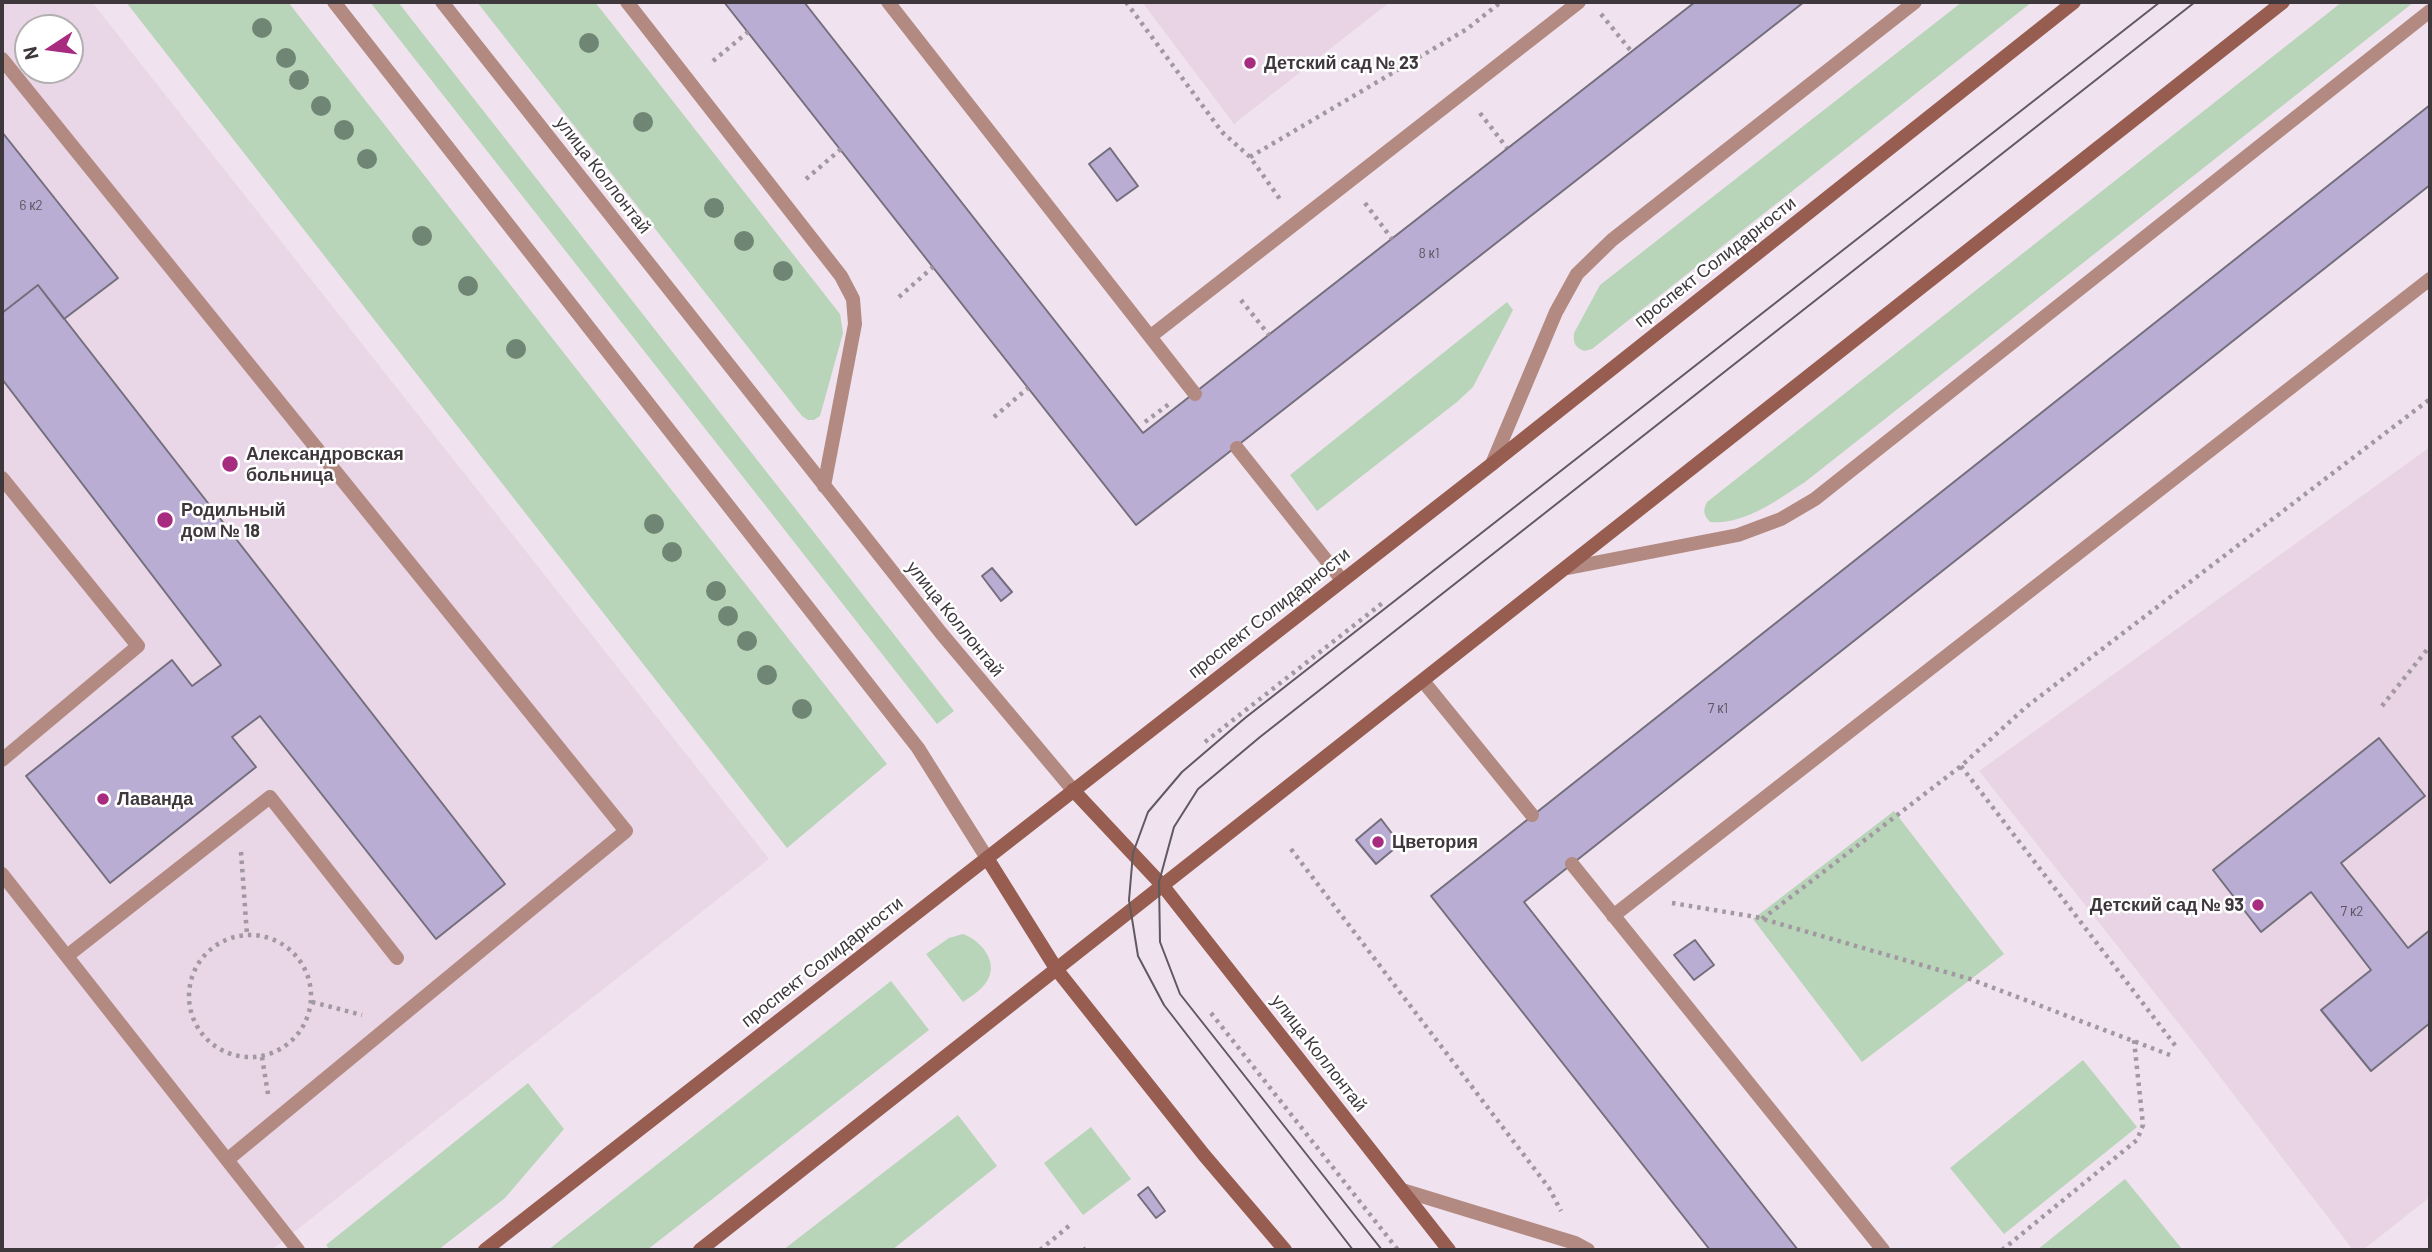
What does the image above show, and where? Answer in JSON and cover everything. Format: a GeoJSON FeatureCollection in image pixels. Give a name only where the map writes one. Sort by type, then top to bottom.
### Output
{"type":"FeatureCollection","features":[{"type":"Feature","properties":{"kind":"main road","name":"проспект Солидарности"},"geometry":{"type":"LineString","coordinates":[[485,1250],[1492,464],[2074,2]]}},
{"type":"Feature","properties":{"kind":"main road"},"geometry":{"type":"LineString","coordinates":[[700,1250],[2283,2]]}},
{"type":"Feature","properties":{"kind":"main road","name":"улица Коллонтай"},"geometry":{"type":"LineString","coordinates":[[1073,790],[1163,886],[1449,1250]]}},
{"type":"Feature","properties":{"kind":"main road"},"geometry":{"type":"LineString","coordinates":[[987,858],[1057,970],[1203,1155],[1285,1250]]}},
{"type":"Feature","properties":{"kind":"street"},"geometry":{"type":"LineString","coordinates":[[334,2],[918,748],[987,858]]}},
{"type":"Feature","properties":{"kind":"street","name":"улица Коллонтай"},"geometry":{"type":"LineString","coordinates":[[442,2],[824,486],[989,692],[1073,790]]}},
{"type":"Feature","properties":{"kind":"street"},"geometry":{"type":"LineString","coordinates":[[627,2],[841,276],[853,299],[855,324],[824,486]]}},
{"type":"Feature","properties":{"kind":"street"},"geometry":{"type":"LineString","coordinates":[[888,2],[1195,394]]}},
{"type":"Feature","properties":{"kind":"street"},"geometry":{"type":"LineString","coordinates":[[1151,336],[1579,2]]}},
{"type":"Feature","properties":{"kind":"street"},"geometry":{"type":"LineString","coordinates":[[1492,464],[1556,312],[1577,274],[1612,240],[1915,2]]}},
{"type":"Feature","properties":{"kind":"street"},"geometry":{"type":"LineString","coordinates":[[1568,568],[1738,535],[1781,519],[1815,499],[2430,11]]}},
{"type":"Feature","properties":{"kind":"street"},"geometry":{"type":"LineString","coordinates":[[2,59],[626,831],[227,1160]]}},
{"type":"Feature","properties":{"kind":"street"},"geometry":{"type":"LineString","coordinates":[[1613,916],[2430,279]]}},
{"type":"Feature","properties":{"kind":"street"},"geometry":{"type":"LineString","coordinates":[[1237,448],[1342,580]]}},
{"type":"Feature","properties":{"kind":"street"},"geometry":{"type":"LineString","coordinates":[[2,478],[138,646],[2,760]]}},
{"type":"Feature","properties":{"kind":"street"},"geometry":{"type":"LineString","coordinates":[[1423,681],[1532,815]]}},
{"type":"Feature","properties":{"kind":"street"},"geometry":{"type":"LineString","coordinates":[[67,956],[270,797],[397,958]]}},
{"type":"Feature","properties":{"kind":"street"},"geometry":{"type":"LineString","coordinates":[[1572,864],[1883,1250]]}},
{"type":"Feature","properties":{"kind":"street"},"geometry":{"type":"LineString","coordinates":[[2,874],[298,1250]]}},
{"type":"Feature","properties":{"kind":"street"},"geometry":{"type":"LineString","coordinates":[[1402,1190],[1581,1247]]}},
{"type":"Feature","properties":{"kind":"path"},"geometry":{"type":"LineString","coordinates":[[1126,2],[1222,132],[1250,157],[1297,222]]}},
{"type":"Feature","properties":{"kind":"path"},"geometry":{"type":"LineString","coordinates":[[1250,157],[1467,29],[1501,2]]}},
{"type":"Feature","properties":{"kind":"path"},"geometry":{"type":"LineString","coordinates":[[1600,12],[1631,51]]}},
{"type":"Feature","properties":{"kind":"path"},"geometry":{"type":"LineString","coordinates":[[713,61],[748,32]]}},
{"type":"Feature","properties":{"kind":"path"},"geometry":{"type":"LineString","coordinates":[[1464,91],[1507,148]]}},
{"type":"Feature","properties":{"kind":"path"},"geometry":{"type":"LineString","coordinates":[[806,179],[841,149]]}},
{"type":"Feature","properties":{"kind":"path"},"geometry":{"type":"LineString","coordinates":[[1349,182],[1392,239]]}},
{"type":"Feature","properties":{"kind":"path"},"geometry":{"type":"LineString","coordinates":[[899,297],[933,267]]}},
{"type":"Feature","properties":{"kind":"path"},"geometry":{"type":"LineString","coordinates":[[1224,279],[1269,335]]}},
{"type":"Feature","properties":{"kind":"path"},"geometry":{"type":"LineString","coordinates":[[994,416],[1028,388]]}},
{"type":"Feature","properties":{"kind":"path"},"geometry":{"type":"LineString","coordinates":[[1762,919],[1961,766],[2026,707],[2430,399]]}},
{"type":"Feature","properties":{"kind":"path"},"geometry":{"type":"LineString","coordinates":[[1205,742],[1385,601]]}},
{"type":"Feature","properties":{"kind":"path"},"geometry":{"type":"LineString","coordinates":[[2382,706],[2430,646]]}},
{"type":"Feature","properties":{"kind":"path"},"geometry":{"type":"LineString","coordinates":[[1961,766],[2178,1049]]}},
{"type":"Feature","properties":{"kind":"path"},"geometry":{"type":"LineString","coordinates":[[239,822],[247,935]]}},
{"type":"Feature","properties":{"kind":"path"},"geometry":{"type":"LineString","coordinates":[[1290,849],[1549,1188],[1581,1247]]}},
{"type":"Feature","properties":{"kind":"path"},"geometry":{"type":"LineString","coordinates":[[1637,898],[1762,919],[1970,979],[2170,1055]]}},
{"type":"Feature","properties":{"kind":"path"},"geometry":{"type":"LineString","coordinates":[[247,935],[268,938],[287,947],[301,962],[309,981],[312,1002],[307,1021],[296,1038],[280,1049],[262,1056],[244,1057],[226,1052],[211,1043],[199,1029],[191,1013],[189,994],[193,976],[201,960],[230,939],[247,935]]}},
{"type":"Feature","properties":{"kind":"path"},"geometry":{"type":"LineString","coordinates":[[312,1002],[393,1023]]}},
{"type":"Feature","properties":{"kind":"path"},"geometry":{"type":"LineString","coordinates":[[1211,1013],[1398,1250]]}},
{"type":"Feature","properties":{"kind":"path"},"geometry":{"type":"LineString","coordinates":[[2002,1250],[2137,1140],[2143,1125],[2134,1040]]}},
{"type":"Feature","properties":{"kind":"path"},"geometry":{"type":"LineString","coordinates":[[1040,1250],[1069,1226]]}},
{"type":"Feature","properties":{"kind":"shaded area","name":"Александровская больница"},"geometry":{"type":"Polygon","coordinates":[[[2,2],[92,2],[769,859],[271,1250],[2,1250],[2,2]]]}},
{"type":"Feature","properties":{"kind":"shaded area","name":"Детский сад № 23"},"geometry":{"type":"Polygon","coordinates":[[[1142,2],[1390,2],[1234,124],[1142,2]]]}},
{"type":"Feature","properties":{"kind":"shaded area","name":"Детский сад № 93"},"geometry":{"type":"Polygon","coordinates":[[[2430,447],[2430,1197],[2363,1250],[2353,1250],[2191,1039],[1979,771],[2430,447]]]}},
{"type":"Feature","properties":{"kind":"green space"},"geometry":{"type":"Polygon","coordinates":[[[126,2],[288,2],[887,764],[787,848],[126,2]]]}},
{"type":"Feature","properties":{"kind":"green space"},"geometry":{"type":"Polygon","coordinates":[[[370,2],[398,2],[954,711],[937,724],[370,2]]]}},
{"type":"Feature","properties":{"kind":"green space"},"geometry":{"type":"Polygon","coordinates":[[[477,2],[595,2],[840,314],[843,333],[820,416],[808,420],[802,416],[477,2]]]}},
{"type":"Feature","properties":{"kind":"green space"},"geometry":{"type":"Polygon","coordinates":[[[1962,2],[2032,2],[1592,349],[1584,351],[1577,346],[1574,333],[1600,285],[1962,2]]]}},
{"type":"Feature","properties":{"kind":"green space"},"geometry":{"type":"Polygon","coordinates":[[[2342,2],[2414,2],[1805,482],[1748,515],[1736,520],[1710,522],[1704,512],[1707,502],[2342,2]]]}},
{"type":"Feature","properties":{"kind":"green space"},"geometry":{"type":"Polygon","coordinates":[[[1507,302],[1513,310],[1473,387],[1317,511],[1290,475],[1507,302]]]}},
{"type":"Feature","properties":{"kind":"green space"},"geometry":{"type":"Polygon","coordinates":[[[1894,811],[2004,954],[1862,1062],[1753,919],[1894,811]]]}},
{"type":"Feature","properties":{"kind":"green space"},"geometry":{"type":"Polygon","coordinates":[[[963,934],[983,948],[991,969],[983,987],[963,1002],[926,954],[949,938],[963,934]]]}},
{"type":"Feature","properties":{"kind":"green space"},"geometry":{"type":"Polygon","coordinates":[[[891,981],[929,1030],[647,1250],[548,1250],[891,981]]]}},
{"type":"Feature","properties":{"kind":"green space"},"geometry":{"type":"Polygon","coordinates":[[[2083,1060],[2137,1127],[2004,1234],[1950,1168],[2083,1060]]]}},
{"type":"Feature","properties":{"kind":"green space"},"geometry":{"type":"Polygon","coordinates":[[[528,1083],[564,1129],[505,1198],[438,1250],[330,1250],[326,1245],[528,1083]]]}},
{"type":"Feature","properties":{"kind":"green space"},"geometry":{"type":"Polygon","coordinates":[[[958,1115],[997,1166],[892,1250],[783,1250],[958,1115]]]}},
{"type":"Feature","properties":{"kind":"green space"},"geometry":{"type":"Polygon","coordinates":[[[1091,1127],[1131,1179],[1083,1215],[1044,1163],[1091,1127]]]}},
{"type":"Feature","properties":{"kind":"green space"},"geometry":{"type":"Polygon","coordinates":[[[2125,1179],[2181,1250],[2037,1250],[2125,1179]]]}},
{"type":"Feature","properties":{"kind":"building"},"geometry":{"type":"Polygon","coordinates":[[[724,2],[804,2],[1143,433],[1695,2],[1804,2],[1136,525],[724,2]]]}},
{"type":"Feature","properties":{"kind":"building"},"geometry":{"type":"Polygon","coordinates":[[[2430,105],[2430,185],[1524,902],[1798,1250],[1710,1250],[1431,896],[2430,105]]]}},
{"type":"Feature","properties":{"kind":"building"},"geometry":{"type":"Polygon","coordinates":[[[2,132],[118,278],[64,319],[38,285],[2,313],[2,132]]]}},
{"type":"Feature","properties":{"kind":"building"},"geometry":{"type":"Polygon","coordinates":[[[1110,148],[1138,186],[1117,201],[1089,164],[1110,148]]]}},
{"type":"Feature","properties":{"kind":"building","name":"Родильный дом № 18"},"geometry":{"type":"Polygon","coordinates":[[[38,285],[505,884],[436,939],[260,716],[232,737],[256,767],[110,883],[26,776],[172,660],[192,686],[221,665],[2,379],[2,313],[38,285]]]}},
{"type":"Feature","properties":{"kind":"building"},"geometry":{"type":"Polygon","coordinates":[[[992,568],[1012,592],[1001,601],[982,576],[992,568]]]}},
{"type":"Feature","properties":{"kind":"building"},"geometry":{"type":"Polygon","coordinates":[[[2379,738],[2425,796],[2341,863],[2408,948],[2430,930],[2430,1023],[2371,1071],[2321,1010],[2371,970],[2311,892],[2261,932],[2213,870],[2379,738]]]}},
{"type":"Feature","properties":{"kind":"building","name":"Цветория"},"geometry":{"type":"Polygon","coordinates":[[[1381,819],[1400,844],[1376,864],[1356,840],[1381,819]]]}},
{"type":"Feature","properties":{"kind":"building"},"geometry":{"type":"Polygon","coordinates":[[[1695,940],[1714,965],[1694,980],[1674,955],[1695,940]]]}},
{"type":"Feature","properties":{"kind":"building"},"geometry":{"type":"Polygon","coordinates":[[[1148,1187],[1165,1211],[1156,1218],[1138,1195],[1148,1187]]]}},
{"type":"Feature","properties":{"kind":"tram line"},"geometry":{"type":"LineString","coordinates":[[1353,1250],[1164,1005],[1138,956],[1129,900],[1133,853],[1148,812],[1182,772],[1245,718],[2160,2]]}},
{"type":"Feature","properties":{"kind":"tram line"},"geometry":{"type":"LineString","coordinates":[[1382,1250],[1180,994],[1160,942],[1159,882],[1174,827],[1198,789],[1260,737],[2195,2]]}},
{"type":"Feature","properties":{"kind":"place","name":"Детский сад № 23"},"geometry":{"type":"Point","coordinates":[1250,63]}},
{"type":"Feature","properties":{"kind":"place","name":"Александровская больница"},"geometry":{"type":"Point","coordinates":[230,464]}},
{"type":"Feature","properties":{"kind":"place","name":"Родильный дом № 18"},"geometry":{"type":"Point","coordinates":[165,520]}},
{"type":"Feature","properties":{"kind":"place","name":"Лаванда"},"geometry":{"type":"Point","coordinates":[103,799]}},
{"type":"Feature","properties":{"kind":"place","name":"Цветория"},"geometry":{"type":"Point","coordinates":[1378,842]}},
{"type":"Feature","properties":{"kind":"place","name":"Детский сад № 93"},"geometry":{"type":"Point","coordinates":[2258,905]}}]}
